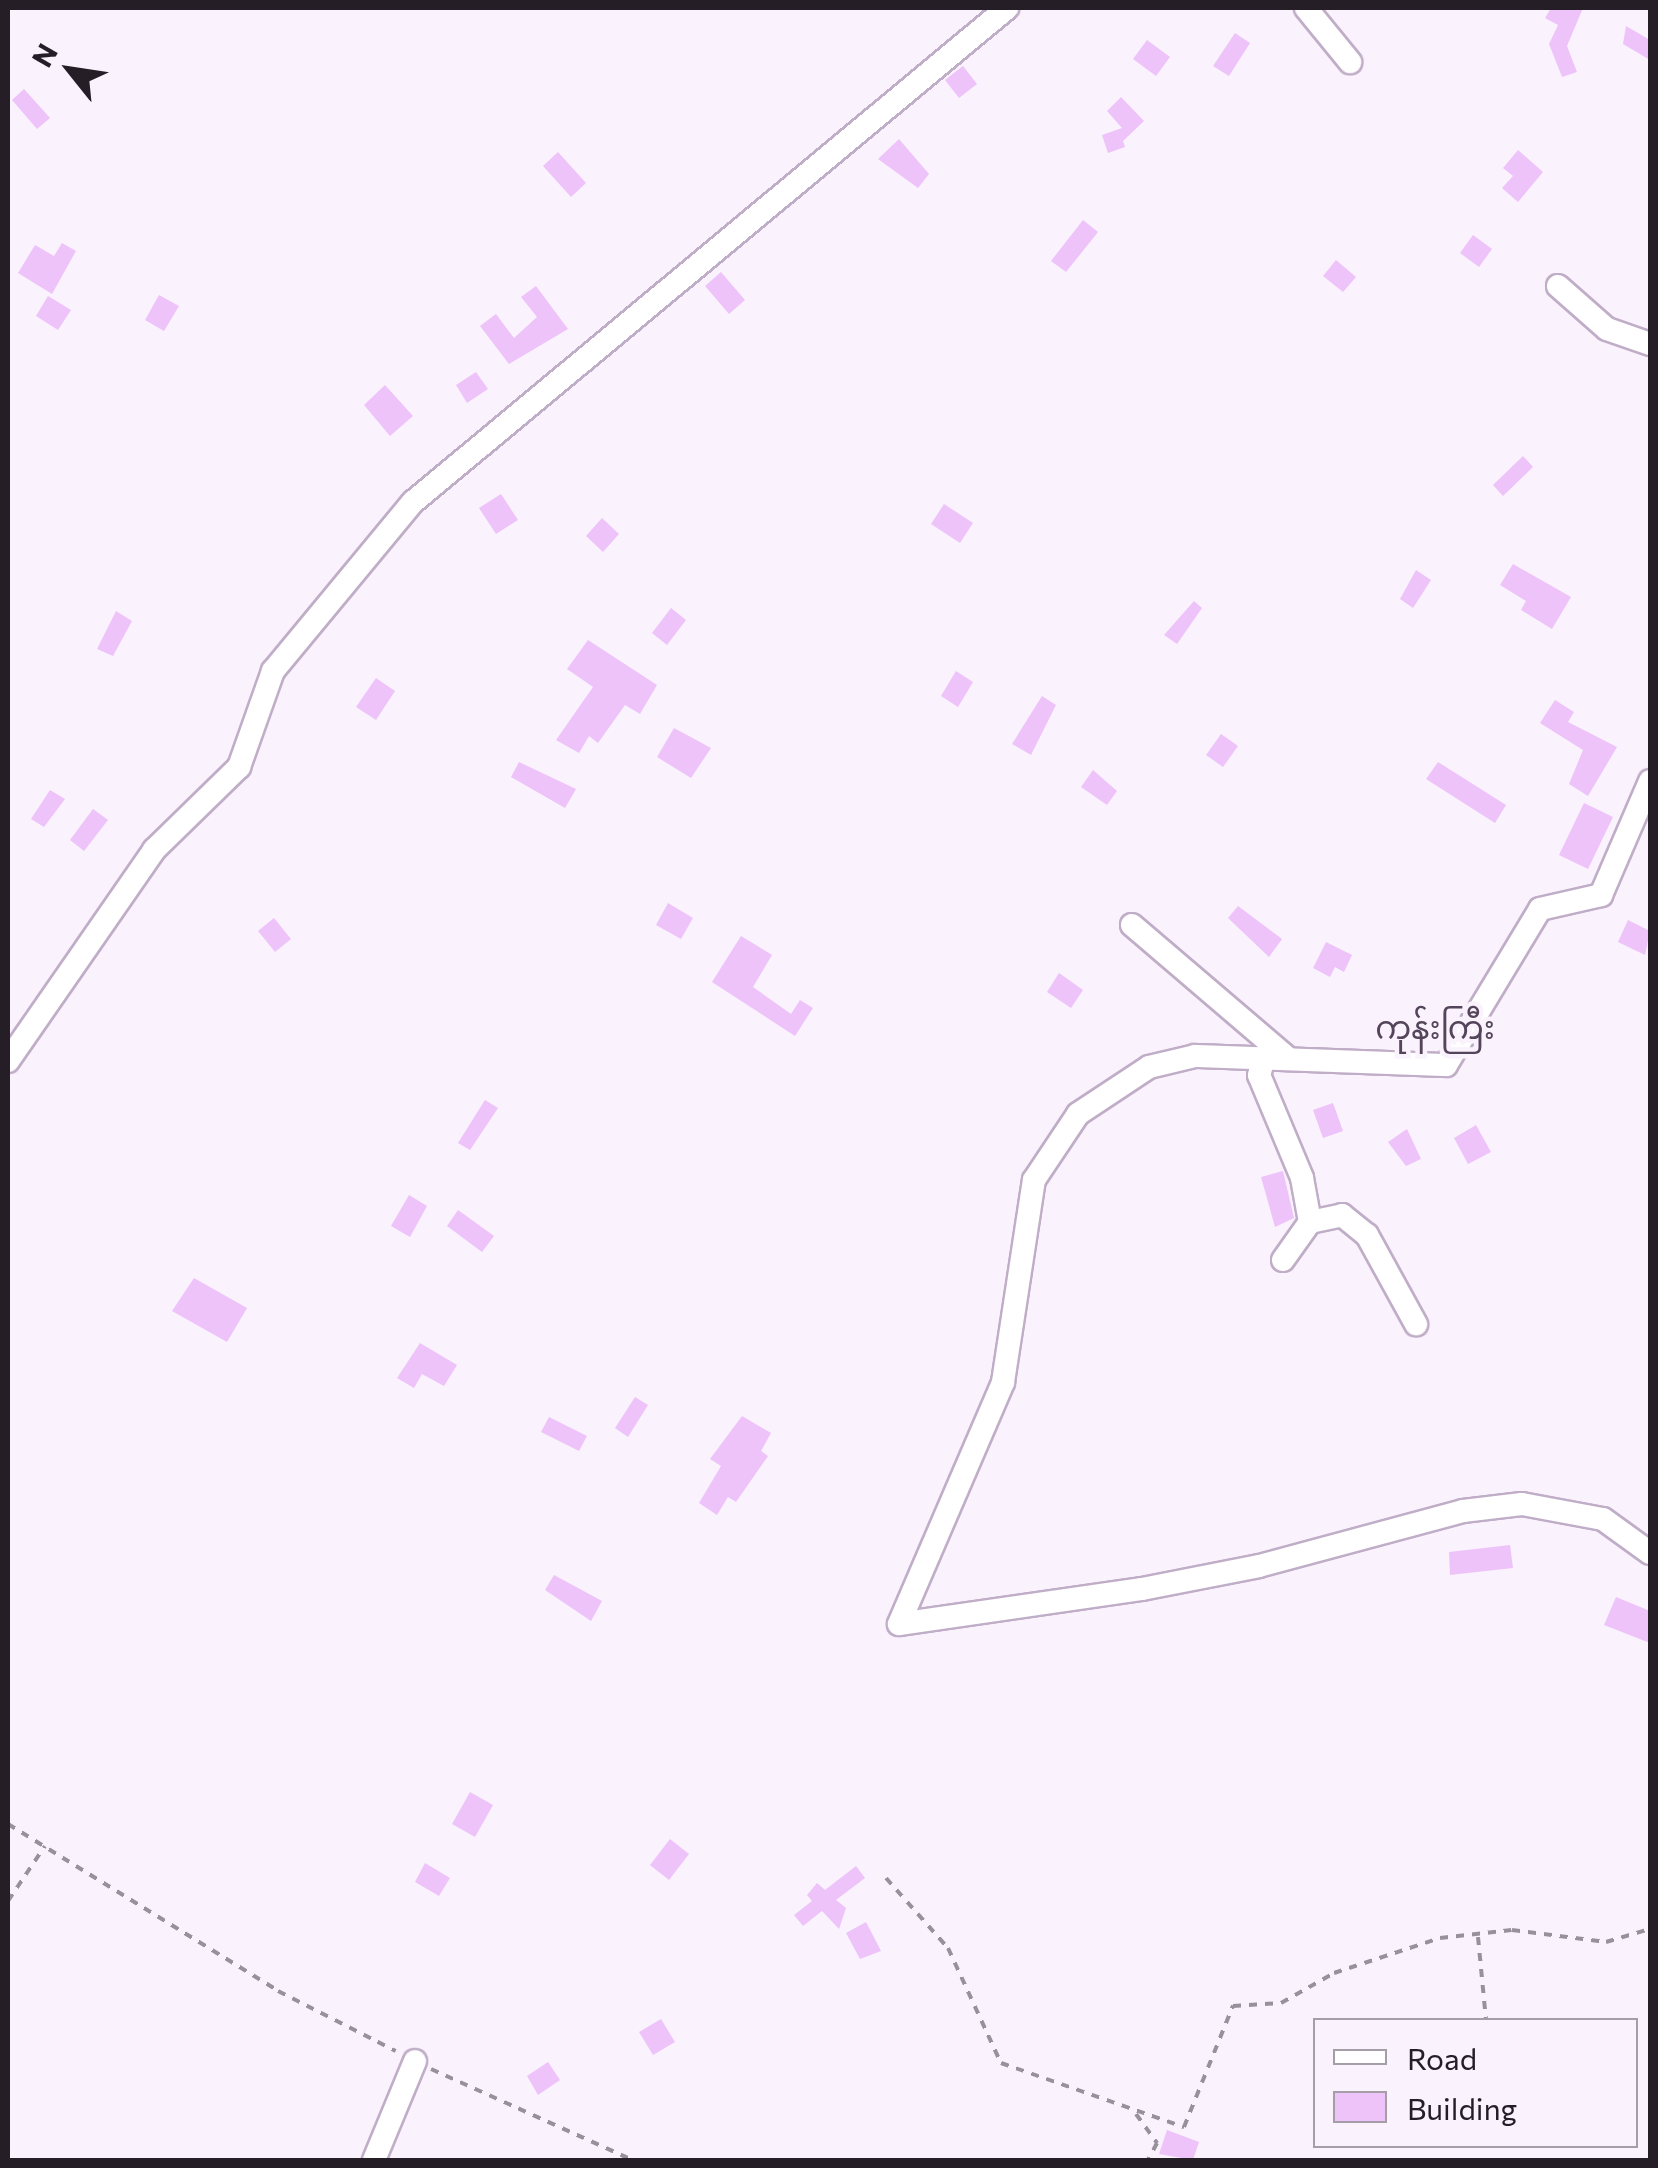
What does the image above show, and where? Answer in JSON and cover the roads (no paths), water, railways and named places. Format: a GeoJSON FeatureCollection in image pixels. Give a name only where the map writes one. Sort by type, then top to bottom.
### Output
{"type":"FeatureCollection","features":[{"type":"Feature","properties":{"kind":"street"},"geometry":{"type":"LineString","coordinates":[[8,1061],[154,850],[239,767],[274,670],[413,502],[1007,8]]}},
{"type":"Feature","properties":{"kind":"street"},"geometry":{"type":"LineString","coordinates":[[1306,8],[1350,62]]}},
{"type":"Feature","properties":{"kind":"street"},"geometry":{"type":"LineString","coordinates":[[1558,286],[1607,330],[1650,344]]}},
{"type":"Feature","properties":{"kind":"street"},"geometry":{"type":"LineString","coordinates":[[1650,780],[1601,894],[1540,909],[1446,1065],[1195,1056],[1149,1067],[1078,1114],[1034,1180],[1003,1382],[899,1624],[1142,1589],[1259,1566],[1463,1510],[1522,1504],[1602,1519],[1650,1553]]}},
{"type":"Feature","properties":{"kind":"street"},"geometry":{"type":"LineString","coordinates":[[1132,925],[1289,1059]]}},
{"type":"Feature","properties":{"kind":"street"},"geometry":{"type":"LineString","coordinates":[[1264,1058],[1259,1075],[1302,1178],[1310,1222]]}},
{"type":"Feature","properties":{"kind":"street"},"geometry":{"type":"LineString","coordinates":[[1283,1260],[1310,1222],[1342,1216],[1358,1223],[1416,1324]]}},
{"type":"Feature","properties":{"kind":"street"},"geometry":{"type":"LineString","coordinates":[[374,2160],[415,2062]]}},
{"type":"Feature","properties":{"kind":"district","name":"ကုန်းကြီး"},"geometry":{"type":"Point","coordinates":[1435,1026]}}]}
